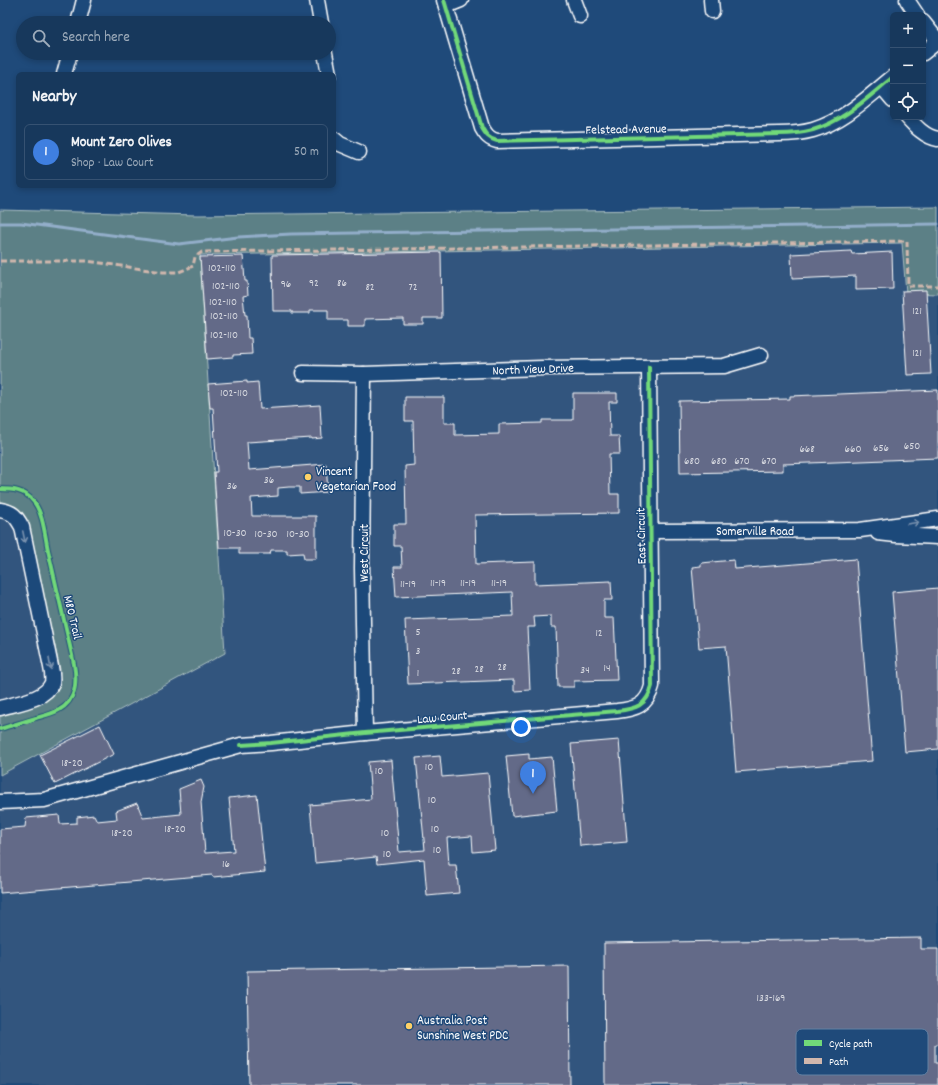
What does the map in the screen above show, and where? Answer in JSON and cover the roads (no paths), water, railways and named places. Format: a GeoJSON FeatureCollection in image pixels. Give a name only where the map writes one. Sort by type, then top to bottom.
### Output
{"type":"FeatureCollection","features":[{"type":"Feature","properties":{"kind":"street"},"geometry":{"type":"LineString","coordinates":[[80,16],[84,0]]}},
{"type":"Feature","properties":{"kind":"street"},"geometry":{"type":"LineString","coordinates":[[317,0],[320,16]]}},
{"type":"Feature","properties":{"kind":"street"},"geometry":{"type":"LineString","coordinates":[[445,3],[462,0]]}},
{"type":"Feature","properties":{"kind":"street"},"geometry":{"type":"LineString","coordinates":[[574,0],[580,16]]}},
{"type":"Feature","properties":{"kind":"street"},"geometry":{"type":"LineString","coordinates":[[907,0],[915,12]]}},
{"type":"Feature","properties":{"kind":"street","name":"Felstead Avenue"},"geometry":{"type":"LineString","coordinates":[[445,3],[482,128],[485,135],[497,141],[797,133],[829,124],[842,117],[890,79]]}},
{"type":"Feature","properties":{"kind":"street"},"geometry":{"type":"LineString","coordinates":[[926,26],[938,41],[926,51]]}},
{"type":"Feature","properties":{"kind":"street"},"geometry":{"type":"LineString","coordinates":[[65,72],[68,60]]}},
{"type":"Feature","properties":{"kind":"street"},"geometry":{"type":"LineString","coordinates":[[326,60],[329,72]]}},
{"type":"Feature","properties":{"kind":"street"},"geometry":{"type":"LineString","coordinates":[[882,86],[890,96]]}},
{"type":"Feature","properties":{"kind":"street"},"geometry":{"type":"LineString","coordinates":[[910,120],[918,129],[938,139]]}},
{"type":"Feature","properties":{"kind":"street"},"geometry":{"type":"LineString","coordinates":[[336,141],[359,152]]}},
{"type":"Feature","properties":{"kind":"street","name":"North View Drive"},"geometry":{"type":"LineString","coordinates":[[303,373],[364,374],[542,368],[724,366],[761,355]]}},
{"type":"Feature","properties":{"kind":"street","name":"East Circuit"},"geometry":{"type":"LineString","coordinates":[[644,702],[648,698],[652,686],[649,366]]}},
{"type":"Feature","properties":{"kind":"street","name":"West Circuit"},"geometry":{"type":"LineString","coordinates":[[364,374],[362,568],[364,733]]}},
{"type":"Feature","properties":{"kind":"street"},"geometry":{"type":"LineString","coordinates":[[0,510],[6,511],[16,517],[22,527],[52,667],[52,681],[46,692],[38,697],[0,708]]}},
{"type":"Feature","properties":{"kind":"street","name":"Somerville Road"},"geometry":{"type":"LineString","coordinates":[[650,531],[860,530],[938,519]]}},
{"type":"Feature","properties":{"kind":"street","name":"Somerville Road"},"geometry":{"type":"LineString","coordinates":[[860,530],[896,535],[938,537]]}},
{"type":"Feature","properties":{"kind":"street","name":"Law Court"},"geometry":{"type":"LineString","coordinates":[[0,802],[44,800],[241,745],[364,733],[617,712],[636,708],[644,702]]}},
{"type":"Feature","properties":{"kind":"waterway"},"geometry":{"type":"LineString","coordinates":[[0,223],[21,223],[179,244],[238,237],[291,234],[938,224]]}},
{"type":"Feature","properties":{"kind":"place","name":"Vincent Vegetarian Food"},"geometry":{"type":"Point","coordinates":[308,477]}},
{"type":"Feature","properties":{"kind":"place","name":"Mount Zero Olives"},"geometry":{"type":"Point","coordinates":[533,794]}},
{"type":"Feature","properties":{"kind":"place","name":"Australia Post Sunshine West PDC"},"geometry":{"type":"Point","coordinates":[409,1026]}}]}
